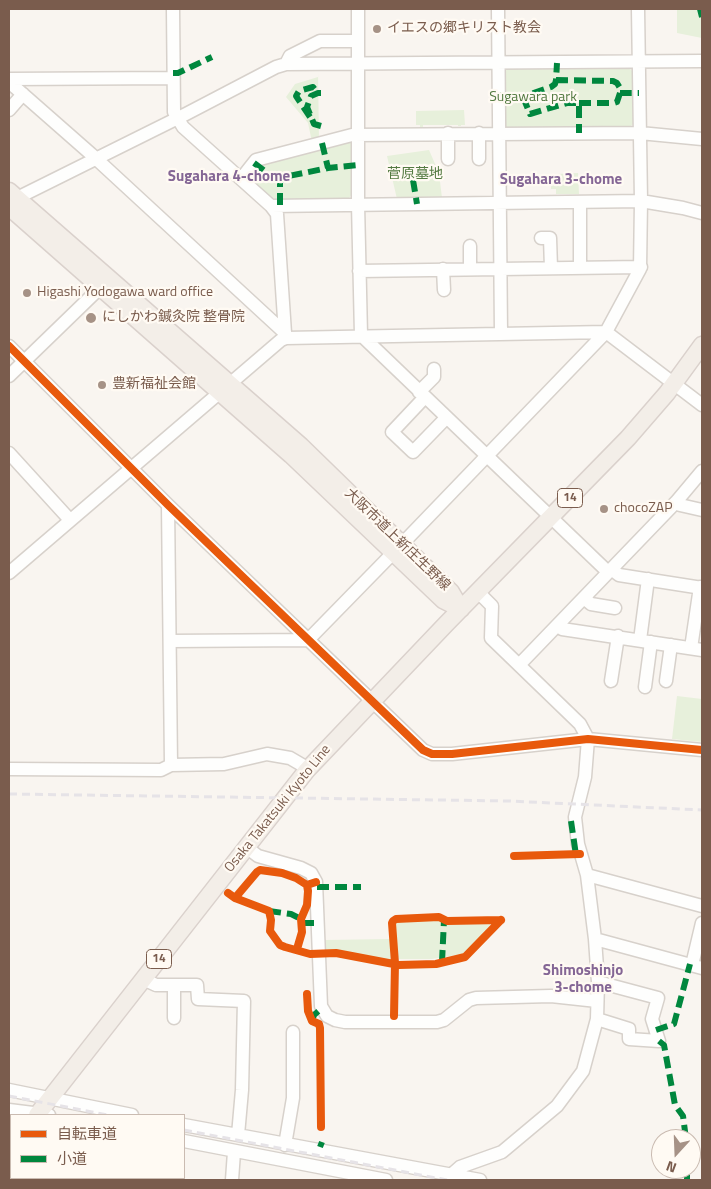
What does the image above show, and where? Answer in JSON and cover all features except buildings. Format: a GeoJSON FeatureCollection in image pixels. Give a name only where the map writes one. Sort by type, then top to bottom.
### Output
{"type":"FeatureCollection","features":[{"type":"Feature","properties":{"kind":"main road","name":"大阪市道上新庄生野線"},"geometry":{"type":"LineString","coordinates":[[11,199],[225,388],[301,446],[397,549],[451,592],[461,609]]}},
{"type":"Feature","properties":{"kind":"main road","name":"Osaka Takatsuki Kyoto Line"},"geometry":{"type":"LineString","coordinates":[[44,1111],[143,979],[307,770],[646,418],[702,345]]}},
{"type":"Feature","properties":{"kind":"street"},"geometry":{"type":"LineString","coordinates":[[173,9],[174,112],[183,127],[271,206],[277,214],[285,335]]}},
{"type":"Feature","properties":{"kind":"street"},"geometry":{"type":"LineString","coordinates":[[358,9],[358,204],[361,335],[550,518],[609,571],[619,575],[701,588],[697,649],[562,628],[558,625]]}},
{"type":"Feature","properties":{"kind":"street"},"geometry":{"type":"LineString","coordinates":[[498,9],[501,333]]}},
{"type":"Feature","properties":{"kind":"street"},"geometry":{"type":"LineString","coordinates":[[170,641],[308,640],[606,332],[641,267],[638,9]]}},
{"type":"Feature","properties":{"kind":"street"},"geometry":{"type":"LineString","coordinates":[[286,64],[290,56],[320,41],[358,41]]}},
{"type":"Feature","properties":{"kind":"street"},"geometry":{"type":"LineString","coordinates":[[11,199],[96,159],[276,67],[286,64],[702,62]]}},
{"type":"Feature","properties":{"kind":"street"},"geometry":{"type":"LineString","coordinates":[[9,80],[173,78]]}},
{"type":"Feature","properties":{"kind":"street"},"geometry":{"type":"LineString","coordinates":[[9,80],[285,335]]}},
{"type":"Feature","properties":{"kind":"street"},"geometry":{"type":"LineString","coordinates":[[9,110],[23,94]]}},
{"type":"Feature","properties":{"kind":"street"},"geometry":{"type":"LineString","coordinates":[[241,179],[256,160],[358,134],[640,132],[702,139]]}},
{"type":"Feature","properties":{"kind":"street"},"geometry":{"type":"LineString","coordinates":[[479,133],[479,159]]}},
{"type":"Feature","properties":{"kind":"street"},"geometry":{"type":"LineString","coordinates":[[448,134],[448,160]]}},
{"type":"Feature","properties":{"kind":"street"},"geometry":{"type":"LineString","coordinates":[[271,206],[641,201],[702,213]]}},
{"type":"Feature","properties":{"kind":"street"},"geometry":{"type":"LineString","coordinates":[[580,202],[580,268]]}},
{"type":"Feature","properties":{"kind":"street"},"geometry":{"type":"LineString","coordinates":[[541,238],[550,238],[551,268]]}},
{"type":"Feature","properties":{"kind":"street"},"geometry":{"type":"LineString","coordinates":[[470,246],[470,269]]}},
{"type":"Feature","properties":{"kind":"street"},"geometry":{"type":"LineString","coordinates":[[359,271],[641,267]]}},
{"type":"Feature","properties":{"kind":"street"},"geometry":{"type":"LineString","coordinates":[[443,269],[444,290]]}},
{"type":"Feature","properties":{"kind":"street"},"geometry":{"type":"LineString","coordinates":[[9,376],[105,283]]}},
{"type":"Feature","properties":{"kind":"street"},"geometry":{"type":"LineString","coordinates":[[9,573],[285,335],[606,332],[702,405]]}},
{"type":"Feature","properties":{"kind":"street"},"geometry":{"type":"LineString","coordinates":[[9,346],[168,505],[423,750],[432,754],[452,754],[588,739],[702,750]]}},
{"type":"Feature","properties":{"kind":"street"},"geometry":{"type":"LineString","coordinates":[[434,369],[434,377],[387,436],[409,457],[446,418]]}},
{"type":"Feature","properties":{"kind":"street"},"geometry":{"type":"LineString","coordinates":[[9,453],[70,520]]}},
{"type":"Feature","properties":{"kind":"street"},"geometry":{"type":"LineString","coordinates":[[518,665],[676,502],[702,471]]}},
{"type":"Feature","properties":{"kind":"street"},"geometry":{"type":"LineString","coordinates":[[676,502],[680,505],[702,510]]}},
{"type":"Feature","properties":{"kind":"street"},"geometry":{"type":"LineString","coordinates":[[168,505],[171,764]]}},
{"type":"Feature","properties":{"kind":"street"},"geometry":{"type":"LineString","coordinates":[[644,687],[648,579]]}},
{"type":"Feature","properties":{"kind":"street"},"geometry":{"type":"LineString","coordinates":[[451,1175],[460,1167],[502,1152],[557,1106],[583,1070],[597,1019],[598,982],[595,939],[587,874],[578,844],[575,817],[585,777],[588,739],[580,724],[491,638],[492,606],[478,592]]}},
{"type":"Feature","properties":{"kind":"street"},"geometry":{"type":"LineString","coordinates":[[584,598],[591,604],[615,608]]}},
{"type":"Feature","properties":{"kind":"street"},"geometry":{"type":"LineString","coordinates":[[611,681],[618,636]]}},
{"type":"Feature","properties":{"kind":"street"},"geometry":{"type":"LineString","coordinates":[[666,681],[671,645]]}},
{"type":"Feature","properties":{"kind":"street"},"geometry":{"type":"LineString","coordinates":[[9,770],[160,770],[171,764],[224,764],[267,754],[290,758],[302,765]]}},
{"type":"Feature","properties":{"kind":"street"},"geometry":{"type":"LineString","coordinates":[[246,847],[258,856],[301,868],[311,873],[316,882],[321,1006],[327,1016],[335,1020],[345,1022],[437,1022],[444,1020],[469,1000],[476,998],[551,996],[597,1001]]}},
{"type":"Feature","properties":{"kind":"street"},"geometry":{"type":"LineString","coordinates":[[587,874],[702,906]]}},
{"type":"Feature","properties":{"kind":"street"},"geometry":{"type":"LineString","coordinates":[[595,939],[697,966],[702,922]]}},
{"type":"Feature","properties":{"kind":"street"},"geometry":{"type":"LineString","coordinates":[[143,979],[156,985],[197,985],[198,999],[244,1001],[239,1136],[232,1180]]}},
{"type":"Feature","properties":{"kind":"street"},"geometry":{"type":"LineString","coordinates":[[597,1019],[629,1029],[629,1039],[660,1041],[652,1019],[658,998],[598,982]]}},
{"type":"Feature","properties":{"kind":"street"},"geometry":{"type":"LineString","coordinates":[[174,985],[174,1018]]}},
{"type":"Feature","properties":{"kind":"street"},"geometry":{"type":"LineString","coordinates":[[285,1145],[293,1098],[293,1032]]}},
{"type":"Feature","properties":{"kind":"street"},"geometry":{"type":"LineString","coordinates":[[9,1090],[44,1111]]}},
{"type":"Feature","properties":{"kind":"street"},"geometry":{"type":"LineString","coordinates":[[9,1110],[110,1114]]}},
{"type":"Feature","properties":{"kind":"street"},"geometry":{"type":"LineString","coordinates":[[185,1125],[480,1180]]}},
{"type":"Feature","properties":{"kind":"street"},"geometry":{"type":"LineString","coordinates":[[185,1141],[350,1177],[386,1180]]}},
{"type":"Feature","properties":{"kind":"green space"},"geometry":{"type":"Polygon","coordinates":[[[677,9],[702,9],[702,38],[677,33],[677,9]]]}},
{"type":"Feature","properties":{"kind":"green space","name":"Sugawara park"},"geometry":{"type":"Polygon","coordinates":[[[508,68],[628,68],[634,72],[634,123],[630,127],[508,129],[503,123],[503,74],[508,68]]]}},
{"type":"Feature","properties":{"kind":"green space"},"geometry":{"type":"Polygon","coordinates":[[[318,71],[319,140],[312,142],[308,123],[286,97],[295,84],[318,77],[318,71]]]}},
{"type":"Feature","properties":{"kind":"green space"},"geometry":{"type":"Polygon","coordinates":[[[464,110],[465,125],[423,125],[423,127],[420,127],[420,125],[416,125],[416,111],[464,110]]]}},
{"type":"Feature","properties":{"kind":"green space"},"geometry":{"type":"Polygon","coordinates":[[[352,138],[353,193],[349,198],[275,199],[270,197],[249,178],[258,162],[352,138]]]}},
{"type":"Feature","properties":{"kind":"green space","name":"菅原墓地"},"geometry":{"type":"Polygon","coordinates":[[[429,150],[439,173],[442,198],[397,199],[387,156],[429,150]]]}},
{"type":"Feature","properties":{"kind":"green space"},"geometry":{"type":"Polygon","coordinates":[[[578,173],[579,194],[556,194],[556,189],[551,189],[551,180],[556,179],[556,174],[578,173]]]}},
{"type":"Feature","properties":{"kind":"green space"},"geometry":{"type":"Polygon","coordinates":[[[677,696],[702,699],[702,742],[672,739],[677,696]]]}},
{"type":"Feature","properties":{"kind":"green space"},"geometry":{"type":"Polygon","coordinates":[[[438,919],[446,923],[488,921],[491,924],[470,949],[463,954],[432,959],[399,959],[396,952],[395,922],[438,919]]]}},
{"type":"Feature","properties":{"kind":"green space"},"geometry":{"type":"Polygon","coordinates":[[[390,939],[391,958],[388,961],[325,950],[325,940],[390,939]]]}},
{"type":"Feature","properties":{"kind":"railway"},"geometry":{"type":"LineString","coordinates":[[9,794],[509,801],[702,810]]}},
{"type":"Feature","properties":{"kind":"railway"},"geometry":{"type":"LineString","coordinates":[[9,1096],[103,1114]]}},
{"type":"Feature","properties":{"kind":"railway"},"geometry":{"type":"LineString","coordinates":[[185,1130],[447,1180]]}},
{"type":"Feature","properties":{"kind":"marked path"},"geometry":{"type":"LineString","coordinates":[[700,9],[702,17]]}},
{"type":"Feature","properties":{"kind":"marked path"},"geometry":{"type":"LineString","coordinates":[[173,73],[178,73],[212,57]]}},
{"type":"Feature","properties":{"kind":"marked path"},"geometry":{"type":"LineString","coordinates":[[499,95],[507,96],[514,100],[551,87],[555,84],[557,63]]}},
{"type":"Feature","properties":{"kind":"marked path"},"geometry":{"type":"LineString","coordinates":[[556,80],[613,81],[620,88],[620,93],[639,93]]}},
{"type":"Feature","properties":{"kind":"marked path"},"geometry":{"type":"LineString","coordinates":[[310,117],[296,96],[299,91],[313,87],[318,93]]}},
{"type":"Feature","properties":{"kind":"marked path"},"geometry":{"type":"LineString","coordinates":[[321,93],[311,96],[307,107],[314,124],[321,126]]}},
{"type":"Feature","properties":{"kind":"marked path"},"geometry":{"type":"LineString","coordinates":[[579,103],[614,103],[617,102],[620,93]]}},
{"type":"Feature","properties":{"kind":"marked path"},"geometry":{"type":"LineString","coordinates":[[523,97],[530,114],[567,103],[579,103],[579,133]]}},
{"type":"Feature","properties":{"kind":"marked path"},"geometry":{"type":"LineString","coordinates":[[322,143],[328,168]]}},
{"type":"Feature","properties":{"kind":"marked path"},"geometry":{"type":"LineString","coordinates":[[254,163],[277,180],[280,185]]}},
{"type":"Feature","properties":{"kind":"marked path"},"geometry":{"type":"LineString","coordinates":[[280,205],[280,182],[284,177],[328,168],[359,165]]}},
{"type":"Feature","properties":{"kind":"marked path"},"geometry":{"type":"LineString","coordinates":[[413,180],[417,204]]}},
{"type":"Feature","properties":{"kind":"marked path"},"geometry":{"type":"LineString","coordinates":[[571,821],[576,855]]}},
{"type":"Feature","properties":{"kind":"marked path"},"geometry":{"type":"LineString","coordinates":[[317,887],[361,887]]}},
{"type":"Feature","properties":{"kind":"marked path"},"geometry":{"type":"LineString","coordinates":[[269,911],[291,914],[301,919]]}},
{"type":"Feature","properties":{"kind":"marked path"},"geometry":{"type":"LineString","coordinates":[[442,962],[444,920]]}},
{"type":"Feature","properties":{"kind":"marked path"},"geometry":{"type":"LineString","coordinates":[[302,923],[318,923]]}},
{"type":"Feature","properties":{"kind":"marked path"},"geometry":{"type":"LineString","coordinates":[[656,1030],[674,1024],[690,964]]}},
{"type":"Feature","properties":{"kind":"marked path"},"geometry":{"type":"LineString","coordinates":[[312,1021],[314,1015],[322,1008]]}},
{"type":"Feature","properties":{"kind":"marked path"},"geometry":{"type":"LineString","coordinates":[[659,1041],[664,1045],[675,1105],[683,1116],[685,1129]]}},
{"type":"Feature","properties":{"kind":"marked path"},"geometry":{"type":"LineString","coordinates":[[320,1147],[322,1142]]}},
{"type":"Feature","properties":{"kind":"cycle path"},"geometry":{"type":"LineString","coordinates":[[9,346],[168,505],[423,750],[432,754],[452,754],[588,739],[702,750]]}},
{"type":"Feature","properties":{"kind":"cycle path"},"geometry":{"type":"LineString","coordinates":[[514,856],[580,854]]}},
{"type":"Feature","properties":{"kind":"cycle path"},"geometry":{"type":"LineString","coordinates":[[235,898],[260,870],[282,873],[296,878],[307,885],[316,882]]}},
{"type":"Feature","properties":{"kind":"cycle path"},"geometry":{"type":"LineString","coordinates":[[297,949],[302,932],[301,919],[307,905],[307,885]]}},
{"type":"Feature","properties":{"kind":"cycle path"},"geometry":{"type":"LineString","coordinates":[[228,893],[235,898],[269,911],[271,920],[270,931],[280,945],[310,954],[336,953],[399,965],[436,964],[465,957],[501,920]]}},
{"type":"Feature","properties":{"kind":"cycle path"},"geometry":{"type":"LineString","coordinates":[[394,1016],[395,963],[393,921],[396,919],[439,917],[447,921],[501,920]]}},
{"type":"Feature","properties":{"kind":"cycle path"},"geometry":{"type":"LineString","coordinates":[[307,994],[308,1011],[312,1021],[319,1024],[320,1028],[321,1127]]}},
{"type":"Feature","properties":{"kind":"place","name":"イエスの郷キリスト教会"},"geometry":{"type":"Point","coordinates":[377,29]}},
{"type":"Feature","properties":{"kind":"place","name":"Higashi Yodogawa ward office"},"geometry":{"type":"Point","coordinates":[27,293]}},
{"type":"Feature","properties":{"kind":"place","name":"にしかわ鍼灸院 整骨院"},"geometry":{"type":"Point","coordinates":[91,318]}},
{"type":"Feature","properties":{"kind":"place","name":"豊新福祉会館"},"geometry":{"type":"Point","coordinates":[102,385]}},
{"type":"Feature","properties":{"kind":"place","name":"chocoZAP"},"geometry":{"type":"Point","coordinates":[604,509]}},
{"type":"Feature","properties":{"kind":"district","name":"Sugahara 4-chome"},"geometry":{"type":"Point","coordinates":[229,177]}},
{"type":"Feature","properties":{"kind":"district","name":"Sugahara 3-chome"},"geometry":{"type":"Point","coordinates":[561,180]}},
{"type":"Feature","properties":{"kind":"district","name":"Shimoshinjo 3-chome"},"geometry":{"type":"Point","coordinates":[583,980]}}]}
